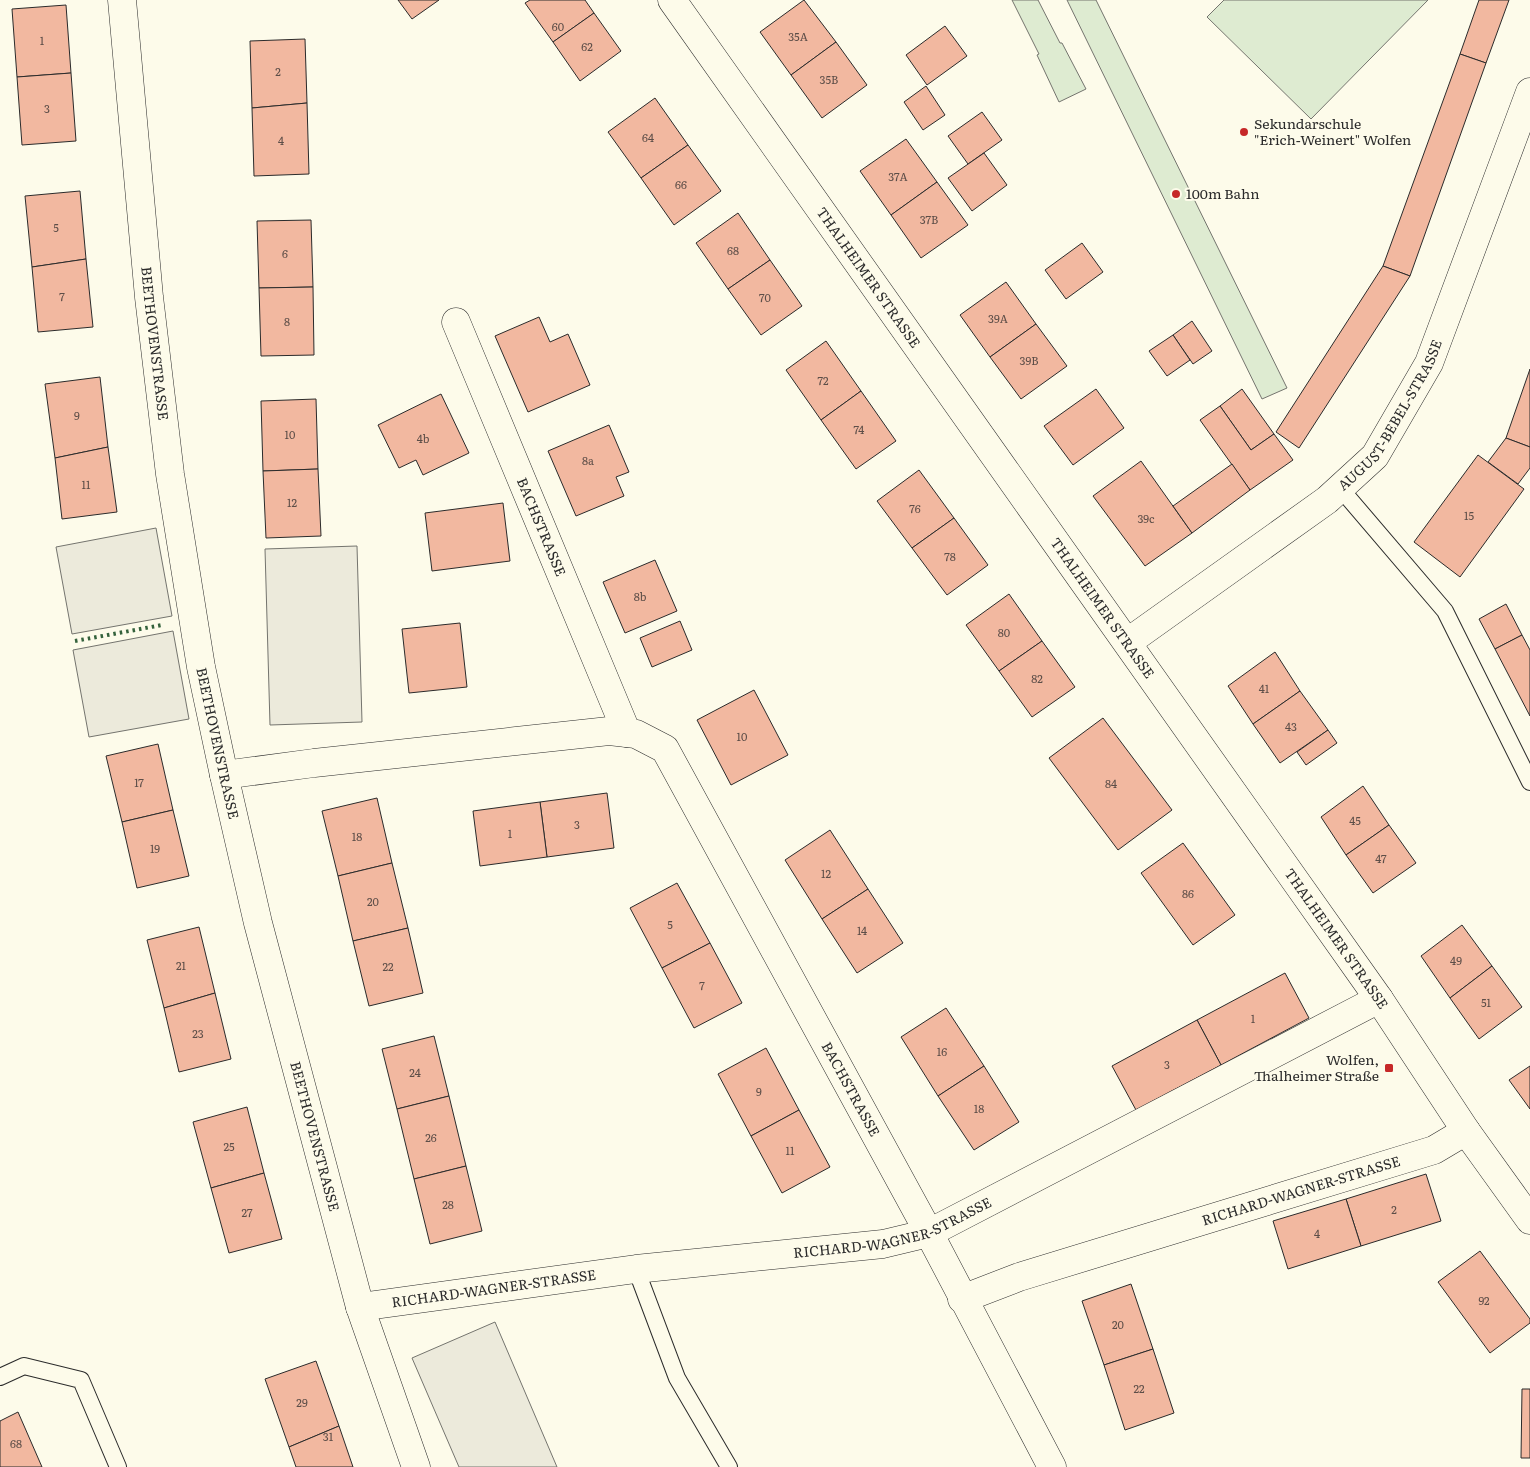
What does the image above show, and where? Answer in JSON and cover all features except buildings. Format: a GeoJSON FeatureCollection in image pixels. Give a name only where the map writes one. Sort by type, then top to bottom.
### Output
{"type":"FeatureCollection","features":[{"type":"Feature","properties":{"kind":"street","name":"BEETHOVENSTRASSE"},"geometry":{"type":"LineString","coordinates":[[122,0],[149,297],[170,474],[201,667],[258,923],[360,1307],[416,1467]]}},
{"type":"Feature","properties":{"kind":"street","name":"THALHEIMER STRASSE"},"geometry":{"type":"LineString","coordinates":[[672,0],[1128,642],[1379,999],[1466,1131],[1530,1220]]}},
{"type":"Feature","properties":{"kind":"street","name":"AUGUST-BEBEL-STRASSE"},"geometry":{"type":"LineString","coordinates":[[1128,642],[1327,500],[1375,456],[1429,363],[1530,92]]}},
{"type":"Feature","properties":{"kind":"street","name":"BACHSTRASSE"},"geometry":{"type":"LineString","coordinates":[[456,322],[627,733]]}},
{"type":"Feature","properties":{"kind":"street","name":"BACHSTRASSE"},"geometry":{"type":"LineString","coordinates":[[224,775],[314,763],[609,731],[636,734],[665,749],[928,1233],[1052,1467]]}},
{"type":"Feature","properties":{"kind":"street","name":"RICHARD-WAGNER-STRASSE"},"geometry":{"type":"LineString","coordinates":[[360,1307],[636,1269],[883,1244],[928,1233],[1379,999]]}},
{"type":"Feature","properties":{"kind":"street","name":"RICHARD-WAGNER-STRASSE"},"geometry":{"type":"LineString","coordinates":[[962,1299],[1019,1277],[1434,1150],[1466,1131]]}},
{"type":"Feature","properties":{"kind":"lane"},"geometry":{"type":"LineString","coordinates":[[1340,488],[1445,611],[1530,782]]}},
{"type":"Feature","properties":{"kind":"lane"},"geometry":{"type":"LineString","coordinates":[[636,1269],[677,1378],[729,1467]]}},
{"type":"Feature","properties":{"kind":"lane"},"geometry":{"type":"LineString","coordinates":[[0,1378],[24,1366],[81,1380],[118,1467]]}},
{"type":"Feature","properties":{"kind":"green space"},"geometry":{"type":"Polygon","coordinates":[[[1012,0],[1038,0],[1086,89],[1059,102],[1037,55],[1039,54],[1012,0]]]}},
{"type":"Feature","properties":{"kind":"green space","name":"100m Bahn"},"geometry":{"type":"Polygon","coordinates":[[[1067,0],[1096,0],[1287,388],[1262,399],[1067,0]]]}},
{"type":"Feature","properties":{"kind":"green space"},"geometry":{"type":"Polygon","coordinates":[[[1224,0],[1428,0],[1311,119],[1207,17],[1224,0]]]}},
{"type":"Feature","properties":{"kind":"shaded area"},"geometry":{"type":"Polygon","coordinates":[[[156,528],[172,616],[72,634],[56,547],[156,528]]]}},
{"type":"Feature","properties":{"kind":"shaded area"},"geometry":{"type":"Polygon","coordinates":[[[357,546],[362,722],[270,725],[265,549],[357,546]]]}},
{"type":"Feature","properties":{"kind":"shaded area"},"geometry":{"type":"Polygon","coordinates":[[[173,631],[189,719],[89,737],[73,650],[173,631]]]}},
{"type":"Feature","properties":{"kind":"shaded area"},"geometry":{"type":"Polygon","coordinates":[[[495,1322],[557,1467],[459,1467],[412,1358],[495,1322]]]}},
{"type":"Feature","properties":{"kind":"hedge"},"geometry":{"type":"LineString","coordinates":[[75,641],[162,625]]}},
{"type":"Feature","properties":{"kind":"place","name":"Sekundarschule \"Erich-Weinert\" Wolfen"},"geometry":{"type":"Point","coordinates":[1244,132]}},
{"type":"Feature","properties":{"kind":"place","name":"100m Bahn"},"geometry":{"type":"Point","coordinates":[1176,194]}},
{"type":"Feature","properties":{"kind":"place","name":"Wolfen, Thalheimer Straße"},"geometry":{"type":"Point","coordinates":[1389,1068]}}]}
